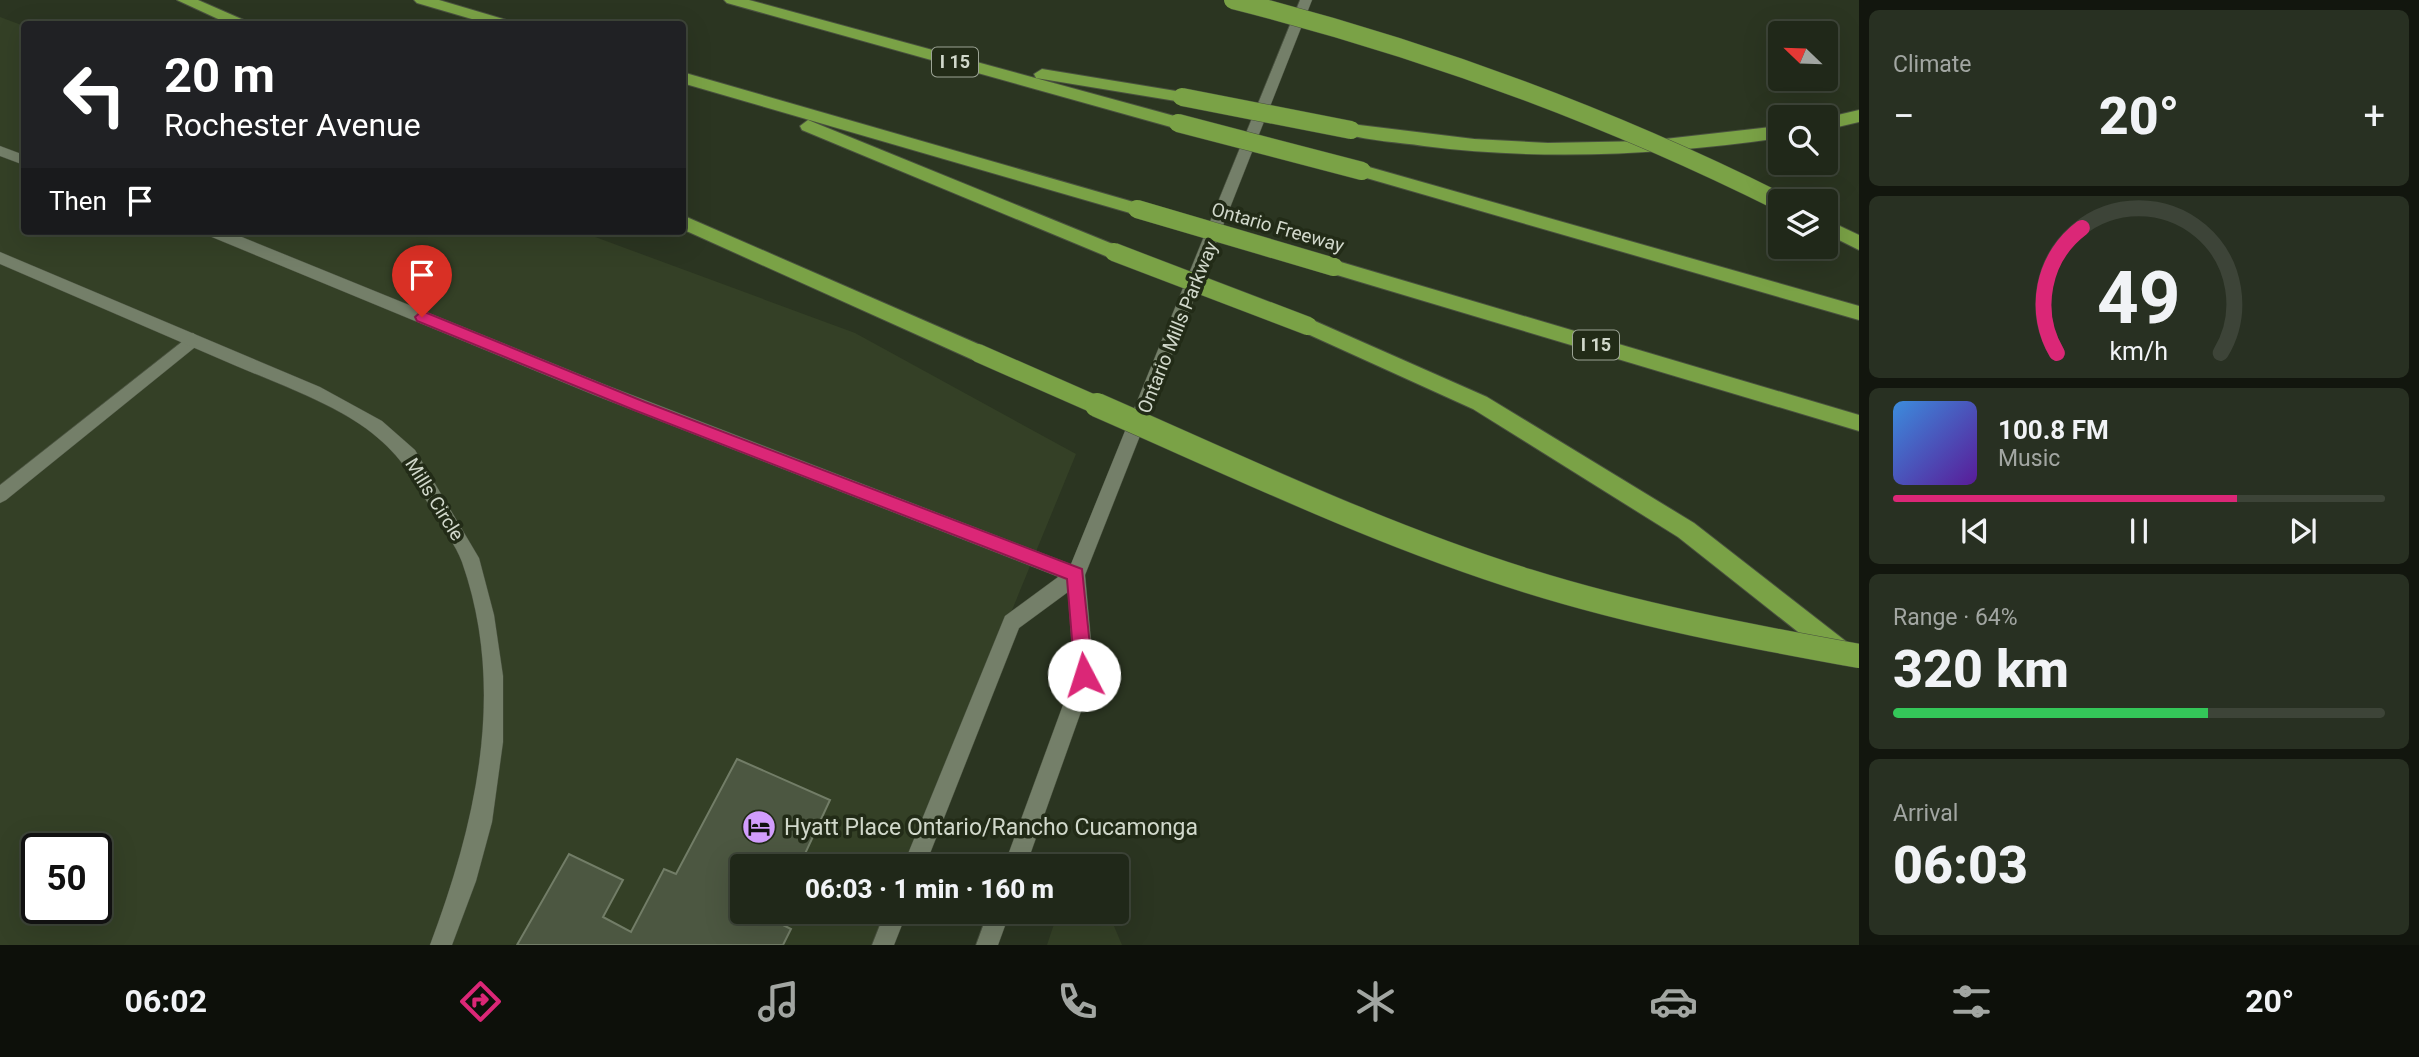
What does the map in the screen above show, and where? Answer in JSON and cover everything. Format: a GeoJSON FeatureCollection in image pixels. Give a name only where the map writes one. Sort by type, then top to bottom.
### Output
{"type":"FeatureCollection","features":[{"type":"Feature","properties":{"kind":"highway"},"geometry":{"type":"LineString","coordinates":[[186,0],[234,21]]}},
{"type":"Feature","properties":{"kind":"highway"},"geometry":{"type":"LineString","coordinates":[[422,0],[495,21]]}},
{"type":"Feature","properties":{"kind":"highway","name":"I 15"},"geometry":{"type":"LineString","coordinates":[[732,0],[1362,171],[1859,313]]}},
{"type":"Feature","properties":{"kind":"highway"},"geometry":{"type":"LineString","coordinates":[[1233,0],[1401,46],[1515,86],[1637,135],[1768,196]]}},
{"type":"Feature","properties":{"kind":"highway"},"geometry":{"type":"LineString","coordinates":[[930,55],[1182,97],[1272,117],[1351,130],[1514,148],[1608,149],[1720,142],[1768,134]]}},
{"type":"Feature","properties":{"kind":"highway","name":"Ontario Freeway"},"geometry":{"type":"LineString","coordinates":[[686,79],[1137,209],[1859,423]]}},
{"type":"Feature","properties":{"kind":"highway"},"geometry":{"type":"LineString","coordinates":[[709,86],[1114,252],[1308,326],[1480,403],[1675,523],[1859,666]]}},
{"type":"Feature","properties":{"kind":"highway"},"geometry":{"type":"LineString","coordinates":[[1838,121],[1859,116]]}},
{"type":"Feature","properties":{"kind":"highway"},"geometry":{"type":"LineString","coordinates":[[686,223],[1368,523],[1528,581],[1704,628],[1859,656]]}},
{"type":"Feature","properties":{"kind":"highway"},"geometry":{"type":"LineString","coordinates":[[1838,232],[1859,243]]}},
{"type":"Feature","properties":{"kind":"street","name":"Ontario Mills Parkway"},"geometry":{"type":"LineString","coordinates":[[1019,854],[1084,675],[1076,575],[1306,0]]}},
{"type":"Feature","properties":{"kind":"street"},"geometry":{"type":"LineString","coordinates":[[0,151],[21,159]]}},
{"type":"Feature","properties":{"kind":"street"},"geometry":{"type":"LineString","coordinates":[[222,235],[600,390],[1076,575]]}},
{"type":"Feature","properties":{"kind":"street","name":"Mills Circle"},"geometry":{"type":"LineString","coordinates":[[0,258],[314,391],[376,426],[409,455],[470,558],[485,615],[493,676],[493,742],[481,822],[465,881],[441,945]]}},
{"type":"Feature","properties":{"kind":"street"},"geometry":{"type":"LineString","coordinates":[[0,495],[194,339]]}},
{"type":"Feature","properties":{"kind":"street"},"geometry":{"type":"LineString","coordinates":[[919,854],[1012,622],[1076,575]]}},
{"type":"Feature","properties":{"kind":"street"},"geometry":{"type":"LineString","coordinates":[[883,945],[891,924]]}},
{"type":"Feature","properties":{"kind":"street"},"geometry":{"type":"LineString","coordinates":[[987,945],[995,924]]}},
{"type":"Feature","properties":{"kind":"shaded area"},"geometry":{"type":"Polygon","coordinates":[[[0,17],[21,25],[21,235],[590,235],[855,333],[1076,454],[912,854],[730,854],[730,924],[883,924],[875,945],[0,945],[0,17]]]}},
{"type":"Feature","properties":{"kind":"shaded area"},"geometry":{"type":"Polygon","coordinates":[[[1054,924],[1113,924],[1122,945],[1047,945],[1054,924]]]}},
{"type":"Feature","properties":{"kind":"building","name":"Hyatt Place Ontario/Rancho Cucamonga"},"geometry":{"type":"Polygon","coordinates":[[[737,759],[830,800],[805,854],[730,854],[730,924],[781,924],[791,929],[783,945],[517,945],[569,854],[623,880],[603,917],[631,932],[664,869],[676,874],[737,759]]]}},
{"type":"Feature","properties":{"kind":"place","name":"Hyatt Place Ontario/Rancho Cucamonga"},"geometry":{"type":"Point","coordinates":[759,827]}},
{"type":"Feature","properties":{"kind":"route"},"geometry":{"type":"LineString","coordinates":[[422,317],[640,406],[1076,575],[1084,675]]}}]}
